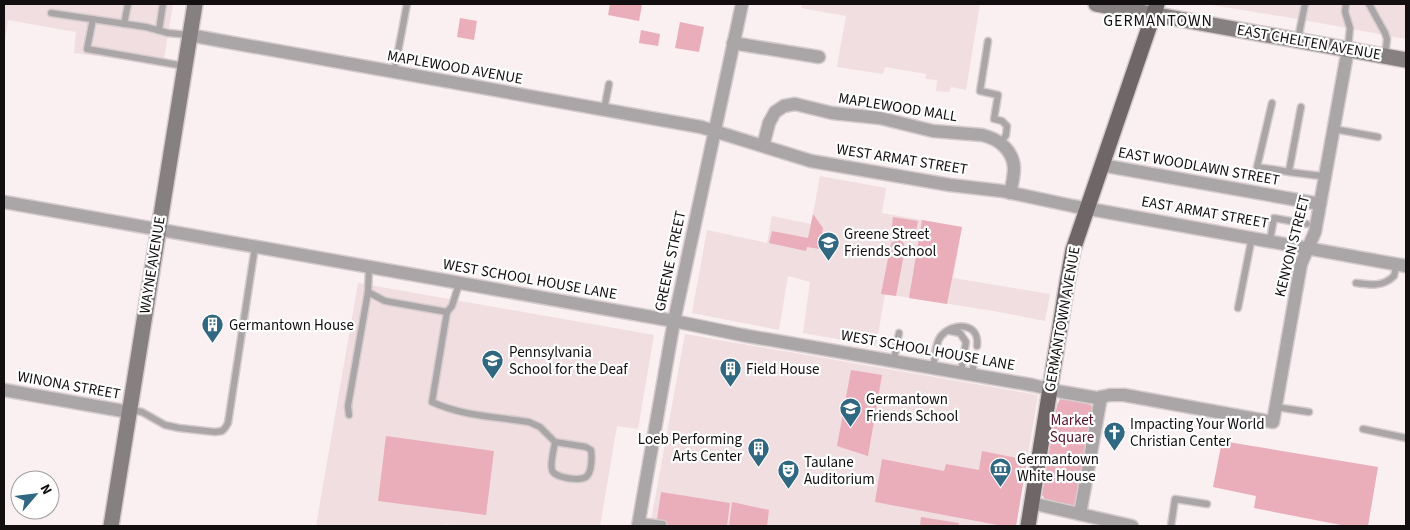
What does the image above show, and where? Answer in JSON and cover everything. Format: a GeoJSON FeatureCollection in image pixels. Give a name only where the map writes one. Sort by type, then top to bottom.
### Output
{"type":"FeatureCollection","features":[{"type":"Feature","properties":{"kind":"main road","name":"WAYNE AVENUE"},"geometry":{"type":"LineString","coordinates":[[111,526],[194,4]]}},
{"type":"Feature","properties":{"kind":"main road","name":"EAST CHELTEN AVENUE"},"geometry":{"type":"LineString","coordinates":[[1096,4],[1155,9],[1298,40],[1406,60]]}},
{"type":"Feature","properties":{"kind":"main road","name":"GERMANTOWN AVENUE"},"geometry":{"type":"LineString","coordinates":[[1028,526],[1070,266],[1078,233],[1155,9]]}},
{"type":"Feature","properties":{"kind":"street","name":"GREENE STREET"},"geometry":{"type":"LineString","coordinates":[[638,524],[674,321],[742,4]]}},
{"type":"Feature","properties":{"kind":"street","name":"MAPLEWOOD AVENUE"},"geometry":{"type":"LineString","coordinates":[[189,35],[702,127],[715,131]]}},
{"type":"Feature","properties":{"kind":"street"},"geometry":{"type":"LineString","coordinates":[[733,43],[819,57]]}},
{"type":"Feature","properties":{"kind":"street","name":"KENYON STREET"},"geometry":{"type":"LineString","coordinates":[[1273,422],[1301,264],[1315,232],[1348,50]]}},
{"type":"Feature","properties":{"kind":"street","name":"MAPLEWOOD MALL"},"geometry":{"type":"LineString","coordinates":[[763,146],[769,123],[775,112],[784,106],[795,104],[832,113],[880,118],[933,131],[982,135],[1001,143]]}},
{"type":"Feature","properties":{"kind":"street","name":"WEST ARMAT STREET"},"geometry":{"type":"LineString","coordinates":[[715,131],[811,160],[950,185],[1010,193],[1087,208]]}},
{"type":"Feature","properties":{"kind":"street"},"geometry":{"type":"LineString","coordinates":[[1001,143],[1009,152],[1013,162],[1014,172],[1010,193]]}},
{"type":"Feature","properties":{"kind":"street","name":"EAST WOODLAWN STREET"},"geometry":{"type":"LineString","coordinates":[[1101,165],[1320,204]]}},
{"type":"Feature","properties":{"kind":"street","name":"WEST SCHOOL HOUSE LANE"},"geometry":{"type":"LineString","coordinates":[[4,202],[674,321],[742,335],[967,373],[1097,398],[1110,395],[1124,395],[1273,422]]}},
{"type":"Feature","properties":{"kind":"street","name":"EAST ARMAT STREET"},"geometry":{"type":"LineString","coordinates":[[1087,208],[1402,265]]}},
{"type":"Feature","properties":{"kind":"street","name":"WINONA STREET"},"geometry":{"type":"LineString","coordinates":[[4,390],[130,411]]}},
{"type":"Feature","properties":{"kind":"street"},"geometry":{"type":"LineString","coordinates":[[1080,514],[1101,398]]}},
{"type":"Feature","properties":{"kind":"street"},"geometry":{"type":"LineString","coordinates":[[1031,503],[1132,526]]}},
{"type":"Feature","properties":{"kind":"lane"},"geometry":{"type":"LineString","coordinates":[[124,24],[128,4]]}},
{"type":"Feature","properties":{"kind":"lane"},"geometry":{"type":"LineString","coordinates":[[159,30],[164,4]]}},
{"type":"Feature","properties":{"kind":"lane"},"geometry":{"type":"LineString","coordinates":[[394,73],[406,4]]}},
{"type":"Feature","properties":{"kind":"lane"},"geometry":{"type":"LineString","coordinates":[[1298,40],[1305,4]]}},
{"type":"Feature","properties":{"kind":"lane"},"geometry":{"type":"LineString","coordinates":[[1346,4],[1345,12],[1350,28],[1348,50]]}},
{"type":"Feature","properties":{"kind":"lane"},"geometry":{"type":"LineString","coordinates":[[1369,4],[1387,39],[1385,56]]}},
{"type":"Feature","properties":{"kind":"lane"},"geometry":{"type":"LineString","coordinates":[[51,12],[189,35]]}},
{"type":"Feature","properties":{"kind":"lane"},"geometry":{"type":"LineString","coordinates":[[92,20],[87,49],[184,66]]}},
{"type":"Feature","properties":{"kind":"lane"},"geometry":{"type":"LineString","coordinates":[[988,42],[980,91],[998,95],[994,119],[1002,121],[1007,126],[1006,135],[1001,143]]}},
{"type":"Feature","properties":{"kind":"lane"},"geometry":{"type":"LineString","coordinates":[[604,110],[610,84]]}},
{"type":"Feature","properties":{"kind":"lane"},"geometry":{"type":"LineString","coordinates":[[1272,103],[1257,168],[1325,176]]}},
{"type":"Feature","properties":{"kind":"lane"},"geometry":{"type":"LineString","coordinates":[[1289,171],[1301,108]]}},
{"type":"Feature","properties":{"kind":"lane"},"geometry":{"type":"LineString","coordinates":[[1334,129],[1378,137]]}},
{"type":"Feature","properties":{"kind":"lane"},"geometry":{"type":"LineString","coordinates":[[1270,240],[1274,218],[1307,224]]}},
{"type":"Feature","properties":{"kind":"lane"},"geometry":{"type":"LineString","coordinates":[[1238,308],[1252,237]]}},
{"type":"Feature","properties":{"kind":"lane"},"geometry":{"type":"LineString","coordinates":[[130,411],[142,412],[158,422],[179,428],[215,432],[222,431],[225,428],[228,423],[255,247]]}},
{"type":"Feature","properties":{"kind":"lane"},"geometry":{"type":"LineString","coordinates":[[1356,283],[1375,285],[1387,281],[1394,276],[1402,265]]}},
{"type":"Feature","properties":{"kind":"lane"},"geometry":{"type":"LineString","coordinates":[[349,415],[348,406],[368,292],[369,268]]}},
{"type":"Feature","properties":{"kind":"lane"},"geometry":{"type":"LineString","coordinates":[[459,284],[452,306],[447,312],[432,402],[459,411],[534,424],[555,442],[586,447],[591,450],[592,455],[589,474],[586,478],[557,476],[553,473],[551,467],[555,442]]}},
{"type":"Feature","properties":{"kind":"lane"},"geometry":{"type":"LineString","coordinates":[[368,292],[386,301],[447,312]]}},
{"type":"Feature","properties":{"kind":"lane"},"geometry":{"type":"LineString","coordinates":[[933,367],[938,340],[948,331],[961,326],[972,329],[976,332],[978,338],[977,346]]}},
{"type":"Feature","properties":{"kind":"lane"},"geometry":{"type":"LineString","coordinates":[[948,331],[960,332],[966,342],[967,373]]}},
{"type":"Feature","properties":{"kind":"lane"},"geometry":{"type":"LineString","coordinates":[[894,360],[899,333]]}},
{"type":"Feature","properties":{"kind":"lane"},"geometry":{"type":"LineString","coordinates":[[967,373],[976,355]]}},
{"type":"Feature","properties":{"kind":"lane"},"geometry":{"type":"LineString","coordinates":[[1276,407],[1309,412]]}},
{"type":"Feature","properties":{"kind":"lane"},"geometry":{"type":"LineString","coordinates":[[1363,429],[1406,438]]}},
{"type":"Feature","properties":{"kind":"lane"},"geometry":{"type":"LineString","coordinates":[[1171,526],[1175,499],[1207,504]]}},
{"type":"Feature","properties":{"kind":"lane"},"geometry":{"type":"LineString","coordinates":[[638,524],[662,524]]}},
{"type":"Feature","properties":{"kind":"shaded area"},"geometry":{"type":"Polygon","coordinates":[[[4,4],[173,4],[163,65],[74,53],[76,32],[8,20],[4,46],[4,4]]]}},
{"type":"Feature","properties":{"kind":"shaded area"},"geometry":{"type":"Polygon","coordinates":[[[802,4],[980,4],[966,90],[951,87],[949,92],[936,91],[937,80],[926,79],[926,74],[885,67],[883,74],[837,67],[846,16],[801,8],[802,4]]]}},
{"type":"Feature","properties":{"kind":"shaded area"},"geometry":{"type":"Polygon","coordinates":[[[1205,4],[1406,4],[1406,39],[1298,19],[1205,4]]]}},
{"type":"Feature","properties":{"kind":"shaded area","name":"Greene Street Friends School"},"geometry":{"type":"Polygon","coordinates":[[[820,176],[886,188],[882,213],[962,227],[953,278],[1050,294],[1045,321],[885,294],[876,346],[803,333],[810,282],[788,276],[779,330],[692,313],[707,230],[767,243],[772,216],[811,224],[820,176]]]}},
{"type":"Feature","properties":{"kind":"shaded area","name":"Pennsylvania School for the Deaf"},"geometry":{"type":"Polygon","coordinates":[[[358,283],[654,335],[638,429],[617,426],[600,526],[455,526],[445,524],[445,526],[316,526],[358,283]]]}},
{"type":"Feature","properties":{"kind":"shaded area","name":"Germantown Friends School"},"geometry":{"type":"Polygon","coordinates":[[[685,334],[1038,395],[1016,526],[650,526],[685,334]]]}},
{"type":"Feature","properties":{"kind":"green space"},"geometry":{"type":"Polygon","coordinates":[[[610,4],[642,5],[639,21],[608,15],[610,4]]]}},
{"type":"Feature","properties":{"kind":"green space"},"geometry":{"type":"Polygon","coordinates":[[[460,18],[477,21],[474,40],[457,37],[460,18]]]}},
{"type":"Feature","properties":{"kind":"green space"},"geometry":{"type":"Polygon","coordinates":[[[680,22],[704,27],[699,52],[675,48],[680,22]]]}},
{"type":"Feature","properties":{"kind":"green space"},"geometry":{"type":"Polygon","coordinates":[[[641,30],[660,34],[658,46],[639,43],[641,30]]]}},
{"type":"Feature","properties":{"kind":"green space"},"geometry":{"type":"Polygon","coordinates":[[[813,214],[823,228],[820,249],[807,247],[806,251],[769,243],[772,231],[808,238],[813,214]]]}},
{"type":"Feature","properties":{"kind":"green space"},"geometry":{"type":"Polygon","coordinates":[[[893,217],[918,221],[915,238],[891,234],[893,217]]]}},
{"type":"Feature","properties":{"kind":"green space"},"geometry":{"type":"Polygon","coordinates":[[[922,220],[962,227],[947,304],[909,298],[922,220]]]}},
{"type":"Feature","properties":{"kind":"green space"},"geometry":{"type":"Polygon","coordinates":[[[901,240],[905,249],[896,296],[881,294],[891,243],[901,240]]]}},
{"type":"Feature","properties":{"kind":"green space"},"geometry":{"type":"Polygon","coordinates":[[[851,370],[882,375],[868,456],[837,446],[851,370]]]}},
{"type":"Feature","properties":{"kind":"green space","name":"Market Square"},"geometry":{"type":"Polygon","coordinates":[[[1060,399],[1089,404],[1094,409],[1077,503],[1072,506],[1045,499],[1042,495],[1057,405],[1060,399]]]}},
{"type":"Feature","properties":{"kind":"green space"},"geometry":{"type":"Polygon","coordinates":[[[386,436],[494,451],[486,515],[378,501],[386,436]]]}},
{"type":"Feature","properties":{"kind":"green space"},"geometry":{"type":"Polygon","coordinates":[[[1222,441],[1378,467],[1368,526],[1346,526],[1254,508],[1256,496],[1213,487],[1222,441]]]}},
{"type":"Feature","properties":{"kind":"green space","name":"Germantown White House"},"geometry":{"type":"Polygon","coordinates":[[[982,451],[1027,460],[1016,526],[1003,526],[875,502],[882,459],[944,471],[946,464],[979,470],[982,451]]]}},
{"type":"Feature","properties":{"kind":"green space"},"geometry":{"type":"Polygon","coordinates":[[[661,492],[730,503],[727,526],[656,526],[661,492]]]}},
{"type":"Feature","properties":{"kind":"green space"},"geometry":{"type":"Polygon","coordinates":[[[732,502],[769,510],[767,526],[729,526],[732,502]]]}},
{"type":"Feature","properties":{"kind":"green space"},"geometry":{"type":"Polygon","coordinates":[[[921,517],[959,523],[958,526],[920,526],[921,517]]]}},
{"type":"Feature","properties":{"kind":"place","name":"Greene Street Friends School"},"geometry":{"type":"Point","coordinates":[828,262]}},
{"type":"Feature","properties":{"kind":"place","name":"Germantown House"},"geometry":{"type":"Point","coordinates":[213,344]}},
{"type":"Feature","properties":{"kind":"place","name":"Pennsylvania School for the Deaf"},"geometry":{"type":"Point","coordinates":[493,380]}},
{"type":"Feature","properties":{"kind":"place","name":"Field House"},"geometry":{"type":"Point","coordinates":[730,388]}},
{"type":"Feature","properties":{"kind":"place","name":"Germantown Friends School"},"geometry":{"type":"Point","coordinates":[850,427]}},
{"type":"Feature","properties":{"kind":"place","name":"Impacting Your World Christian Center"},"geometry":{"type":"Point","coordinates":[1114,452]}},
{"type":"Feature","properties":{"kind":"place","name":"Loeb Performing Arts Center"},"geometry":{"type":"Point","coordinates":[758,467]}},
{"type":"Feature","properties":{"kind":"place","name":"Germantown White House"},"geometry":{"type":"Point","coordinates":[1001,487]}},
{"type":"Feature","properties":{"kind":"place","name":"Taulane Auditorium"},"geometry":{"type":"Point","coordinates":[788,490]}},
{"type":"Feature","properties":{"kind":"district","name":"GERMANTOWN"},"geometry":{"type":"Point","coordinates":[1158,20]}}]}
